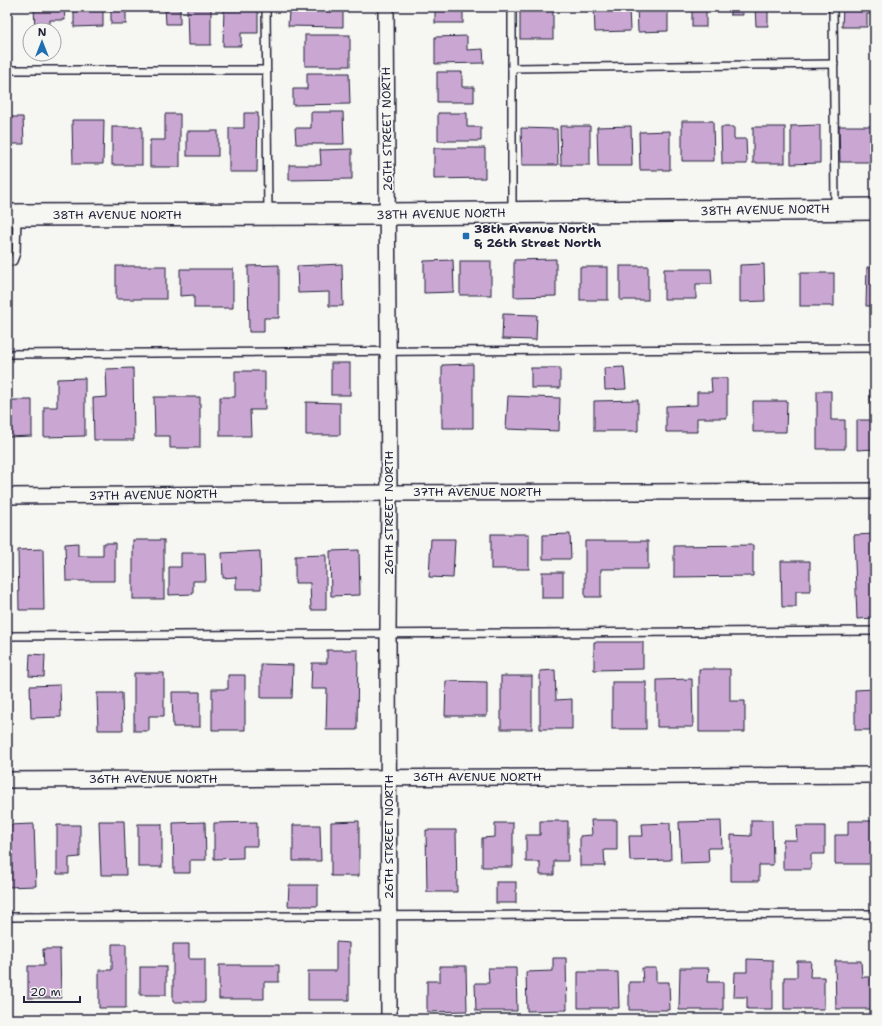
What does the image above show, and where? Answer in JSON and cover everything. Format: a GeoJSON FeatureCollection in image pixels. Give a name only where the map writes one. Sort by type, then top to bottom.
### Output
{"type":"FeatureCollection","features":[{"type":"Feature","properties":{"kind":"main road","name":"38TH AVENUE NORTH"},"geometry":{"type":"LineString","coordinates":[[12,215],[268,215],[875,209]]}},
{"type":"Feature","properties":{"kind":"street","name":"26TH STREET NORTH"},"geometry":{"type":"LineString","coordinates":[[386,7],[389,352],[389,1019]]}},
{"type":"Feature","properties":{"kind":"street","name":"37TH AVENUE NORTH"},"geometry":{"type":"LineString","coordinates":[[7,496],[389,492],[875,491]]}},
{"type":"Feature","properties":{"kind":"street","name":"36TH AVENUE NORTH"},"geometry":{"type":"LineString","coordinates":[[7,780],[875,775]]}},
{"type":"Feature","properties":{"kind":"lane"},"geometry":{"type":"LineString","coordinates":[[266,7],[268,215]]}},
{"type":"Feature","properties":{"kind":"lane"},"geometry":{"type":"LineString","coordinates":[[512,7],[512,213]]}},
{"type":"Feature","properties":{"kind":"lane"},"geometry":{"type":"LineString","coordinates":[[833,7],[835,209]]}},
{"type":"Feature","properties":{"kind":"lane"},"geometry":{"type":"LineString","coordinates":[[512,68],[834,64]]}},
{"type":"Feature","properties":{"kind":"lane"},"geometry":{"type":"LineString","coordinates":[[7,70],[266,70]]}},
{"type":"Feature","properties":{"kind":"lane"},"geometry":{"type":"LineString","coordinates":[[7,262],[13,261],[16,253],[12,215]]}},
{"type":"Feature","properties":{"kind":"lane"},"geometry":{"type":"LineString","coordinates":[[7,354],[875,348]]}},
{"type":"Feature","properties":{"kind":"lane"},"geometry":{"type":"LineString","coordinates":[[7,636],[875,631]]}},
{"type":"Feature","properties":{"kind":"lane"},"geometry":{"type":"LineString","coordinates":[[7,917],[390,917],[875,914]]}},
{"type":"Feature","properties":{"kind":"building"},"geometry":{"type":"Polygon","coordinates":[[[34,7],[64,7],[65,20],[35,22],[34,7]]]}},
{"type":"Feature","properties":{"kind":"building"},"geometry":{"type":"Polygon","coordinates":[[[74,7],[103,7],[103,26],[74,27],[74,7]]]}},
{"type":"Feature","properties":{"kind":"building"},"geometry":{"type":"Polygon","coordinates":[[[111,7],[126,7],[126,24],[111,24],[111,7]]]}},
{"type":"Feature","properties":{"kind":"building"},"geometry":{"type":"Polygon","coordinates":[[[165,7],[180,7],[180,24],[166,24],[165,7]]]}},
{"type":"Feature","properties":{"kind":"building"},"geometry":{"type":"Polygon","coordinates":[[[187,7],[211,7],[211,45],[188,45],[187,7]]]}},
{"type":"Feature","properties":{"kind":"building"},"geometry":{"type":"Polygon","coordinates":[[[224,7],[258,7],[258,33],[241,33],[241,46],[223,46],[224,7]]]}},
{"type":"Feature","properties":{"kind":"building"},"geometry":{"type":"Polygon","coordinates":[[[302,7],[343,7],[343,27],[288,26],[289,11],[302,11],[302,7]]]}},
{"type":"Feature","properties":{"kind":"building"},"geometry":{"type":"Polygon","coordinates":[[[435,7],[463,7],[463,23],[435,23],[435,7]]]}},
{"type":"Feature","properties":{"kind":"building"},"geometry":{"type":"Polygon","coordinates":[[[520,7],[553,7],[553,39],[520,39],[520,7]]]}},
{"type":"Feature","properties":{"kind":"building"},"geometry":{"type":"Polygon","coordinates":[[[594,7],[629,7],[630,31],[595,32],[594,7]]]}},
{"type":"Feature","properties":{"kind":"building"},"geometry":{"type":"Polygon","coordinates":[[[637,7],[668,7],[668,31],[638,32],[637,7]]]}},
{"type":"Feature","properties":{"kind":"building"},"geometry":{"type":"Polygon","coordinates":[[[692,7],[706,7],[706,27],[692,27],[692,7]]]}},
{"type":"Feature","properties":{"kind":"building"},"geometry":{"type":"Polygon","coordinates":[[[730,7],[742,7],[743,15],[730,15],[730,7]]]}},
{"type":"Feature","properties":{"kind":"building"},"geometry":{"type":"Polygon","coordinates":[[[755,7],[781,7],[781,10],[768,10],[768,26],[756,26],[755,7]]]}},
{"type":"Feature","properties":{"kind":"building"},"geometry":{"type":"Polygon","coordinates":[[[843,7],[875,7],[875,14],[867,14],[867,27],[842,27],[843,7]]]}},
{"type":"Feature","properties":{"kind":"building"},"geometry":{"type":"Polygon","coordinates":[[[305,35],[350,35],[350,66],[305,66],[305,35]]]}},
{"type":"Feature","properties":{"kind":"building"},"geometry":{"type":"Polygon","coordinates":[[[467,36],[467,50],[483,49],[484,63],[435,64],[435,37],[467,36]]]}},
{"type":"Feature","properties":{"kind":"building"},"geometry":{"type":"Polygon","coordinates":[[[437,72],[462,72],[462,87],[474,87],[474,102],[437,102],[437,72]]]}},
{"type":"Feature","properties":{"kind":"building"},"geometry":{"type":"Polygon","coordinates":[[[307,73],[349,73],[350,104],[293,105],[293,89],[307,89],[307,73]]]}},
{"type":"Feature","properties":{"kind":"building"},"geometry":{"type":"Polygon","coordinates":[[[10,89],[10,117],[23,117],[24,144],[7,144],[7,90],[10,89]]]}},
{"type":"Feature","properties":{"kind":"building"},"geometry":{"type":"Polygon","coordinates":[[[311,112],[343,112],[344,144],[296,144],[295,128],[311,128],[311,112]]]}},
{"type":"Feature","properties":{"kind":"building"},"geometry":{"type":"Polygon","coordinates":[[[244,113],[258,113],[257,172],[229,172],[229,128],[244,128],[244,113]]]}},
{"type":"Feature","properties":{"kind":"building"},"geometry":{"type":"Polygon","coordinates":[[[438,113],[467,113],[467,127],[481,127],[481,141],[438,141],[438,113]]]}},
{"type":"Feature","properties":{"kind":"building"},"geometry":{"type":"Polygon","coordinates":[[[165,114],[180,114],[180,167],[150,167],[150,140],[165,140],[165,114]]]}},
{"type":"Feature","properties":{"kind":"building"},"geometry":{"type":"Polygon","coordinates":[[[72,120],[104,120],[103,164],[73,164],[72,120]]]}},
{"type":"Feature","properties":{"kind":"building"},"geometry":{"type":"Polygon","coordinates":[[[682,121],[713,121],[714,161],[682,161],[682,121]]]}},
{"type":"Feature","properties":{"kind":"building"},"geometry":{"type":"Polygon","coordinates":[[[820,125],[820,163],[791,164],[791,126],[820,125]]]}},
{"type":"Feature","properties":{"kind":"building"},"geometry":{"type":"Polygon","coordinates":[[[560,126],[590,126],[590,165],[561,165],[560,126]]]}},
{"type":"Feature","properties":{"kind":"building"},"geometry":{"type":"Polygon","coordinates":[[[631,126],[632,166],[598,166],[597,127],[631,126]]]}},
{"type":"Feature","properties":{"kind":"building"},"geometry":{"type":"Polygon","coordinates":[[[839,126],[875,126],[875,162],[840,162],[839,126]]]}},
{"type":"Feature","properties":{"kind":"building"},"geometry":{"type":"Polygon","coordinates":[[[112,127],[142,127],[142,165],[112,165],[112,127]]]}},
{"type":"Feature","properties":{"kind":"building"},"geometry":{"type":"Polygon","coordinates":[[[721,127],[734,127],[734,139],[746,139],[747,164],[722,164],[721,127]]]}},
{"type":"Feature","properties":{"kind":"building"},"geometry":{"type":"Polygon","coordinates":[[[753,127],[785,127],[785,163],[753,163],[753,127]]]}},
{"type":"Feature","properties":{"kind":"building"},"geometry":{"type":"Polygon","coordinates":[[[521,128],[557,129],[558,165],[522,165],[521,128]]]}},
{"type":"Feature","properties":{"kind":"building"},"geometry":{"type":"Polygon","coordinates":[[[187,131],[218,131],[218,156],[187,156],[187,131]]]}},
{"type":"Feature","properties":{"kind":"building"},"geometry":{"type":"Polygon","coordinates":[[[670,131],[670,170],[640,170],[639,132],[670,131]]]}},
{"type":"Feature","properties":{"kind":"building"},"geometry":{"type":"Polygon","coordinates":[[[434,148],[485,148],[485,178],[434,179],[434,148]]]}},
{"type":"Feature","properties":{"kind":"building"},"geometry":{"type":"Polygon","coordinates":[[[352,149],[352,179],[289,180],[289,165],[321,165],[320,150],[352,149]]]}},
{"type":"Feature","properties":{"kind":"building"},"geometry":{"type":"Polygon","coordinates":[[[556,259],[556,296],[514,297],[514,260],[556,259]]]}},
{"type":"Feature","properties":{"kind":"building"},"geometry":{"type":"Polygon","coordinates":[[[453,260],[454,292],[424,293],[424,261],[453,260]]]}},
{"type":"Feature","properties":{"kind":"building"},"geometry":{"type":"Polygon","coordinates":[[[460,261],[491,261],[491,295],[460,295],[460,261]]]}},
{"type":"Feature","properties":{"kind":"building"},"geometry":{"type":"Polygon","coordinates":[[[342,264],[343,306],[329,306],[329,292],[298,293],[297,266],[342,264]]]}},
{"type":"Feature","properties":{"kind":"building"},"geometry":{"type":"Polygon","coordinates":[[[764,264],[765,301],[740,302],[740,265],[764,264]]]}},
{"type":"Feature","properties":{"kind":"building"},"geometry":{"type":"Polygon","coordinates":[[[279,265],[279,318],[264,318],[264,332],[249,332],[248,266],[279,265]]]}},
{"type":"Feature","properties":{"kind":"building"},"geometry":{"type":"Polygon","coordinates":[[[116,266],[166,266],[166,299],[116,299],[116,266]]]}},
{"type":"Feature","properties":{"kind":"building"},"geometry":{"type":"Polygon","coordinates":[[[620,266],[648,266],[648,300],[620,300],[620,266]]]}},
{"type":"Feature","properties":{"kind":"building"},"geometry":{"type":"Polygon","coordinates":[[[580,267],[608,267],[608,300],[580,300],[580,267]]]}},
{"type":"Feature","properties":{"kind":"building"},"geometry":{"type":"Polygon","coordinates":[[[867,267],[875,267],[875,306],[866,306],[867,267]]]}},
{"type":"Feature","properties":{"kind":"building"},"geometry":{"type":"Polygon","coordinates":[[[180,269],[233,269],[233,308],[194,308],[194,295],[180,296],[180,269]]]}},
{"type":"Feature","properties":{"kind":"building"},"geometry":{"type":"Polygon","coordinates":[[[664,269],[711,269],[712,284],[696,284],[696,299],[664,299],[664,269]]]}},
{"type":"Feature","properties":{"kind":"building"},"geometry":{"type":"Polygon","coordinates":[[[800,273],[834,273],[834,306],[800,306],[800,273]]]}},
{"type":"Feature","properties":{"kind":"building"},"geometry":{"type":"Polygon","coordinates":[[[503,314],[537,315],[536,340],[502,339],[503,314]]]}},
{"type":"Feature","properties":{"kind":"building"},"geometry":{"type":"Polygon","coordinates":[[[331,363],[350,363],[350,395],[331,395],[331,363]]]}},
{"type":"Feature","properties":{"kind":"building"},"geometry":{"type":"Polygon","coordinates":[[[473,364],[473,428],[442,428],[442,365],[473,364]]]}},
{"type":"Feature","properties":{"kind":"building"},"geometry":{"type":"Polygon","coordinates":[[[624,367],[626,389],[605,390],[604,368],[624,367]]]}},
{"type":"Feature","properties":{"kind":"building"},"geometry":{"type":"Polygon","coordinates":[[[133,368],[134,440],[94,440],[93,398],[107,397],[106,369],[133,368]]]}},
{"type":"Feature","properties":{"kind":"building"},"geometry":{"type":"Polygon","coordinates":[[[531,368],[560,368],[560,388],[531,388],[531,368]]]}},
{"type":"Feature","properties":{"kind":"building"},"geometry":{"type":"Polygon","coordinates":[[[235,371],[265,371],[265,410],[250,410],[251,436],[220,436],[220,397],[235,397],[235,371]]]}},
{"type":"Feature","properties":{"kind":"building"},"geometry":{"type":"Polygon","coordinates":[[[85,378],[85,436],[44,437],[44,407],[57,407],[57,379],[85,378]]]}},
{"type":"Feature","properties":{"kind":"building"},"geometry":{"type":"Polygon","coordinates":[[[711,378],[727,378],[727,418],[697,418],[697,432],[666,432],[666,406],[697,405],[697,392],[712,392],[711,378]]]}},
{"type":"Feature","properties":{"kind":"building"},"geometry":{"type":"Polygon","coordinates":[[[870,390],[875,390],[875,449],[857,450],[857,420],[871,420],[870,390]]]}},
{"type":"Feature","properties":{"kind":"building"},"geometry":{"type":"Polygon","coordinates":[[[817,391],[831,391],[831,420],[845,420],[845,449],[817,449],[817,391]]]}},
{"type":"Feature","properties":{"kind":"building"},"geometry":{"type":"Polygon","coordinates":[[[508,396],[560,398],[559,431],[506,429],[508,396]]]}},
{"type":"Feature","properties":{"kind":"building"},"geometry":{"type":"Polygon","coordinates":[[[154,397],[200,397],[200,448],[170,448],[170,436],[155,436],[154,397]]]}},
{"type":"Feature","properties":{"kind":"building"},"geometry":{"type":"Polygon","coordinates":[[[7,400],[32,400],[32,436],[7,437],[7,400]]]}},
{"type":"Feature","properties":{"kind":"building"},"geometry":{"type":"Polygon","coordinates":[[[638,400],[638,431],[594,431],[594,401],[638,400]]]}},
{"type":"Feature","properties":{"kind":"building"},"geometry":{"type":"Polygon","coordinates":[[[753,401],[787,401],[786,432],[753,432],[753,401]]]}},
{"type":"Feature","properties":{"kind":"building"},"geometry":{"type":"Polygon","coordinates":[[[306,402],[340,403],[340,435],[306,435],[306,402]]]}},
{"type":"Feature","properties":{"kind":"building"},"geometry":{"type":"Polygon","coordinates":[[[491,534],[529,534],[529,569],[491,569],[491,534]]]}},
{"type":"Feature","properties":{"kind":"building"},"geometry":{"type":"Polygon","coordinates":[[[570,534],[571,559],[543,559],[543,535],[570,534]]]}},
{"type":"Feature","properties":{"kind":"building"},"geometry":{"type":"Polygon","coordinates":[[[875,534],[875,618],[857,619],[854,535],[875,534]]]}},
{"type":"Feature","properties":{"kind":"building"},"geometry":{"type":"Polygon","coordinates":[[[431,539],[455,539],[453,578],[429,577],[431,539]]]}},
{"type":"Feature","properties":{"kind":"building"},"geometry":{"type":"Polygon","coordinates":[[[133,540],[164,540],[164,599],[133,599],[133,540]]]}},
{"type":"Feature","properties":{"kind":"building"},"geometry":{"type":"Polygon","coordinates":[[[585,541],[648,541],[648,569],[601,569],[601,597],[585,597],[585,541]]]}},
{"type":"Feature","properties":{"kind":"building"},"geometry":{"type":"Polygon","coordinates":[[[78,543],[78,556],[103,556],[103,543],[115,543],[115,581],[66,581],[65,544],[78,543]]]}},
{"type":"Feature","properties":{"kind":"building"},"geometry":{"type":"Polygon","coordinates":[[[753,545],[753,576],[674,577],[674,546],[753,545]]]}},
{"type":"Feature","properties":{"kind":"building"},"geometry":{"type":"Polygon","coordinates":[[[43,549],[44,610],[19,610],[18,550],[43,549]]]}},
{"type":"Feature","properties":{"kind":"building"},"geometry":{"type":"Polygon","coordinates":[[[359,550],[360,595],[331,596],[330,551],[359,550]]]}},
{"type":"Feature","properties":{"kind":"building"},"geometry":{"type":"Polygon","coordinates":[[[260,551],[261,589],[236,589],[236,577],[223,578],[222,553],[260,551]]]}},
{"type":"Feature","properties":{"kind":"building"},"geometry":{"type":"Polygon","coordinates":[[[181,553],[205,553],[206,581],[193,581],[193,594],[169,595],[169,567],[181,567],[181,553]]]}},
{"type":"Feature","properties":{"kind":"building"},"geometry":{"type":"Polygon","coordinates":[[[326,555],[326,610],[311,610],[310,583],[295,583],[295,556],[326,555]]]}},
{"type":"Feature","properties":{"kind":"building"},"geometry":{"type":"Polygon","coordinates":[[[781,561],[810,561],[810,591],[796,591],[796,607],[782,607],[781,561]]]}},
{"type":"Feature","properties":{"kind":"building"},"geometry":{"type":"Polygon","coordinates":[[[542,572],[563,572],[563,598],[542,598],[542,572]]]}},
{"type":"Feature","properties":{"kind":"building"},"geometry":{"type":"Polygon","coordinates":[[[594,642],[643,642],[643,669],[594,670],[594,642]]]}},
{"type":"Feature","properties":{"kind":"building"},"geometry":{"type":"Polygon","coordinates":[[[327,650],[358,650],[357,730],[326,730],[327,689],[311,689],[312,663],[327,663],[327,650]]]}},
{"type":"Feature","properties":{"kind":"building"},"geometry":{"type":"Polygon","coordinates":[[[30,654],[45,655],[44,677],[29,676],[30,654]]]}},
{"type":"Feature","properties":{"kind":"building"},"geometry":{"type":"Polygon","coordinates":[[[261,664],[293,665],[292,698],[261,698],[261,664]]]}},
{"type":"Feature","properties":{"kind":"building"},"geometry":{"type":"Polygon","coordinates":[[[699,669],[730,669],[730,701],[745,701],[745,732],[699,732],[699,669]]]}},
{"type":"Feature","properties":{"kind":"building"},"geometry":{"type":"Polygon","coordinates":[[[555,670],[556,700],[572,699],[572,729],[540,729],[540,671],[555,670]]]}},
{"type":"Feature","properties":{"kind":"building"},"geometry":{"type":"Polygon","coordinates":[[[134,673],[164,673],[164,716],[149,716],[149,731],[134,731],[134,673]]]}},
{"type":"Feature","properties":{"kind":"building"},"geometry":{"type":"Polygon","coordinates":[[[228,675],[245,675],[245,730],[212,730],[212,689],[228,689],[228,675]]]}},
{"type":"Feature","properties":{"kind":"building"},"geometry":{"type":"Polygon","coordinates":[[[501,676],[532,676],[532,729],[501,729],[501,676]]]}},
{"type":"Feature","properties":{"kind":"building"},"geometry":{"type":"Polygon","coordinates":[[[692,679],[693,727],[657,727],[657,680],[692,679]]]}},
{"type":"Feature","properties":{"kind":"building"},"geometry":{"type":"Polygon","coordinates":[[[446,681],[487,682],[487,716],[445,716],[446,681]]]}},
{"type":"Feature","properties":{"kind":"building"},"geometry":{"type":"Polygon","coordinates":[[[612,682],[646,682],[646,729],[612,729],[612,682]]]}},
{"type":"Feature","properties":{"kind":"building"},"geometry":{"type":"Polygon","coordinates":[[[60,685],[61,717],[31,718],[30,686],[60,685]]]}},
{"type":"Feature","properties":{"kind":"building"},"geometry":{"type":"Polygon","coordinates":[[[875,689],[875,730],[855,730],[855,690],[875,689]]]}},
{"type":"Feature","properties":{"kind":"building"},"geometry":{"type":"Polygon","coordinates":[[[172,692],[200,692],[200,727],[173,727],[172,692]]]}},
{"type":"Feature","properties":{"kind":"building"},"geometry":{"type":"Polygon","coordinates":[[[97,693],[122,693],[123,730],[98,730],[97,693]]]}},
{"type":"Feature","properties":{"kind":"building"},"geometry":{"type":"Polygon","coordinates":[[[591,820],[617,820],[617,850],[604,850],[605,866],[580,866],[580,836],[592,835],[591,820]]]}},
{"type":"Feature","properties":{"kind":"building"},"geometry":{"type":"Polygon","coordinates":[[[751,820],[772,820],[773,865],[759,865],[759,881],[731,881],[731,835],[751,836],[751,820]]]}},
{"type":"Feature","properties":{"kind":"building"},"geometry":{"type":"Polygon","coordinates":[[[99,821],[124,821],[126,875],[101,875],[99,821]]]}},
{"type":"Feature","properties":{"kind":"building"},"geometry":{"type":"Polygon","coordinates":[[[359,821],[359,876],[331,876],[331,822],[359,821]]]}},
{"type":"Feature","properties":{"kind":"building"},"geometry":{"type":"Polygon","coordinates":[[[540,821],[568,821],[568,861],[554,861],[554,875],[540,875],[540,862],[526,862],[526,835],[540,835],[540,821]]]}},
{"type":"Feature","properties":{"kind":"building"},"geometry":{"type":"Polygon","coordinates":[[[721,821],[722,848],[708,848],[709,862],[681,863],[679,822],[721,821]]]}},
{"type":"Feature","properties":{"kind":"building"},"geometry":{"type":"Polygon","coordinates":[[[848,821],[875,821],[875,864],[835,864],[835,835],[848,835],[848,821]]]}},
{"type":"Feature","properties":{"kind":"building"},"geometry":{"type":"Polygon","coordinates":[[[205,822],[206,860],[190,860],[190,873],[174,873],[173,823],[205,822]]]}},
{"type":"Feature","properties":{"kind":"building"},"geometry":{"type":"Polygon","coordinates":[[[257,822],[257,846],[243,846],[243,858],[214,859],[214,823],[257,822]]]}},
{"type":"Feature","properties":{"kind":"building"},"geometry":{"type":"Polygon","coordinates":[[[495,823],[513,823],[513,867],[482,867],[482,838],[495,837],[495,823]]]}},
{"type":"Feature","properties":{"kind":"building"},"geometry":{"type":"Polygon","coordinates":[[[670,823],[671,860],[630,861],[629,836],[643,836],[642,824],[670,823]]]}},
{"type":"Feature","properties":{"kind":"building"},"geometry":{"type":"Polygon","coordinates":[[[34,824],[36,886],[7,887],[7,825],[34,824]]]}},
{"type":"Feature","properties":{"kind":"building"},"geometry":{"type":"Polygon","coordinates":[[[138,824],[162,824],[162,867],[138,867],[138,824]]]}},
{"type":"Feature","properties":{"kind":"building"},"geometry":{"type":"Polygon","coordinates":[[[57,825],[80,825],[80,857],[69,858],[69,874],[57,874],[57,825]]]}},
{"type":"Feature","properties":{"kind":"building"},"geometry":{"type":"Polygon","coordinates":[[[293,825],[320,825],[321,861],[293,861],[293,825]]]}},
{"type":"Feature","properties":{"kind":"building"},"geometry":{"type":"Polygon","coordinates":[[[796,826],[825,826],[825,854],[811,854],[811,869],[783,869],[783,840],[797,840],[796,826]]]}},
{"type":"Feature","properties":{"kind":"building"},"geometry":{"type":"Polygon","coordinates":[[[426,830],[456,830],[457,892],[427,892],[426,830]]]}},
{"type":"Feature","properties":{"kind":"building"},"geometry":{"type":"Polygon","coordinates":[[[496,882],[516,882],[516,903],[496,903],[496,882]]]}},
{"type":"Feature","properties":{"kind":"building"},"geometry":{"type":"Polygon","coordinates":[[[289,885],[318,885],[318,906],[288,906],[289,885]]]}},
{"type":"Feature","properties":{"kind":"building"},"geometry":{"type":"Polygon","coordinates":[[[336,942],[349,943],[349,1000],[308,1000],[308,971],[336,971],[336,942]]]}},
{"type":"Feature","properties":{"kind":"building"},"geometry":{"type":"Polygon","coordinates":[[[112,944],[126,944],[126,1008],[99,1008],[99,970],[112,970],[112,944]]]}},
{"type":"Feature","properties":{"kind":"building"},"geometry":{"type":"Polygon","coordinates":[[[173,944],[189,944],[189,959],[205,959],[205,1002],[173,1002],[173,944]]]}},
{"type":"Feature","properties":{"kind":"building"},"geometry":{"type":"Polygon","coordinates":[[[43,949],[60,949],[61,998],[28,998],[28,966],[44,966],[43,949]]]}},
{"type":"Feature","properties":{"kind":"building"},"geometry":{"type":"Polygon","coordinates":[[[553,958],[566,958],[567,1010],[527,1011],[526,972],[553,971],[553,958]]]}},
{"type":"Feature","properties":{"kind":"building"},"geometry":{"type":"Polygon","coordinates":[[[747,959],[773,960],[773,1009],[747,1009],[747,997],[734,997],[735,972],[747,972],[747,959]]]}},
{"type":"Feature","properties":{"kind":"building"},"geometry":{"type":"Polygon","coordinates":[[[797,961],[811,961],[810,977],[824,977],[824,1009],[784,1009],[784,977],[797,977],[797,961]]]}},
{"type":"Feature","properties":{"kind":"building"},"geometry":{"type":"Polygon","coordinates":[[[835,961],[861,961],[862,977],[875,977],[875,1009],[836,1009],[835,961]]]}},
{"type":"Feature","properties":{"kind":"building"},"geometry":{"type":"Polygon","coordinates":[[[219,965],[279,965],[279,982],[264,982],[264,999],[219,999],[219,965]]]}},
{"type":"Feature","properties":{"kind":"building"},"geometry":{"type":"Polygon","coordinates":[[[440,966],[466,966],[467,1011],[427,1012],[427,981],[440,981],[440,966]]]}},
{"type":"Feature","properties":{"kind":"building"},"geometry":{"type":"Polygon","coordinates":[[[140,967],[166,967],[166,995],[140,995],[140,967]]]}},
{"type":"Feature","properties":{"kind":"building"},"geometry":{"type":"Polygon","coordinates":[[[488,968],[516,968],[517,1011],[476,1011],[475,983],[489,983],[488,968]]]}},
{"type":"Feature","properties":{"kind":"building"},"geometry":{"type":"Polygon","coordinates":[[[642,968],[656,968],[656,982],[669,982],[670,1010],[629,1010],[629,982],[643,982],[642,968]]]}},
{"type":"Feature","properties":{"kind":"building"},"geometry":{"type":"Polygon","coordinates":[[[680,968],[709,968],[708,982],[723,982],[723,1010],[679,1010],[680,968]]]}},
{"type":"Feature","properties":{"kind":"building"},"geometry":{"type":"Polygon","coordinates":[[[578,972],[618,972],[619,1008],[578,1008],[578,972]]]}},
{"type":"Feature","properties":{"kind":"place","name":"38th Avenue North & 26th Street North"},"geometry":{"type":"Point","coordinates":[466,236]}}]}
